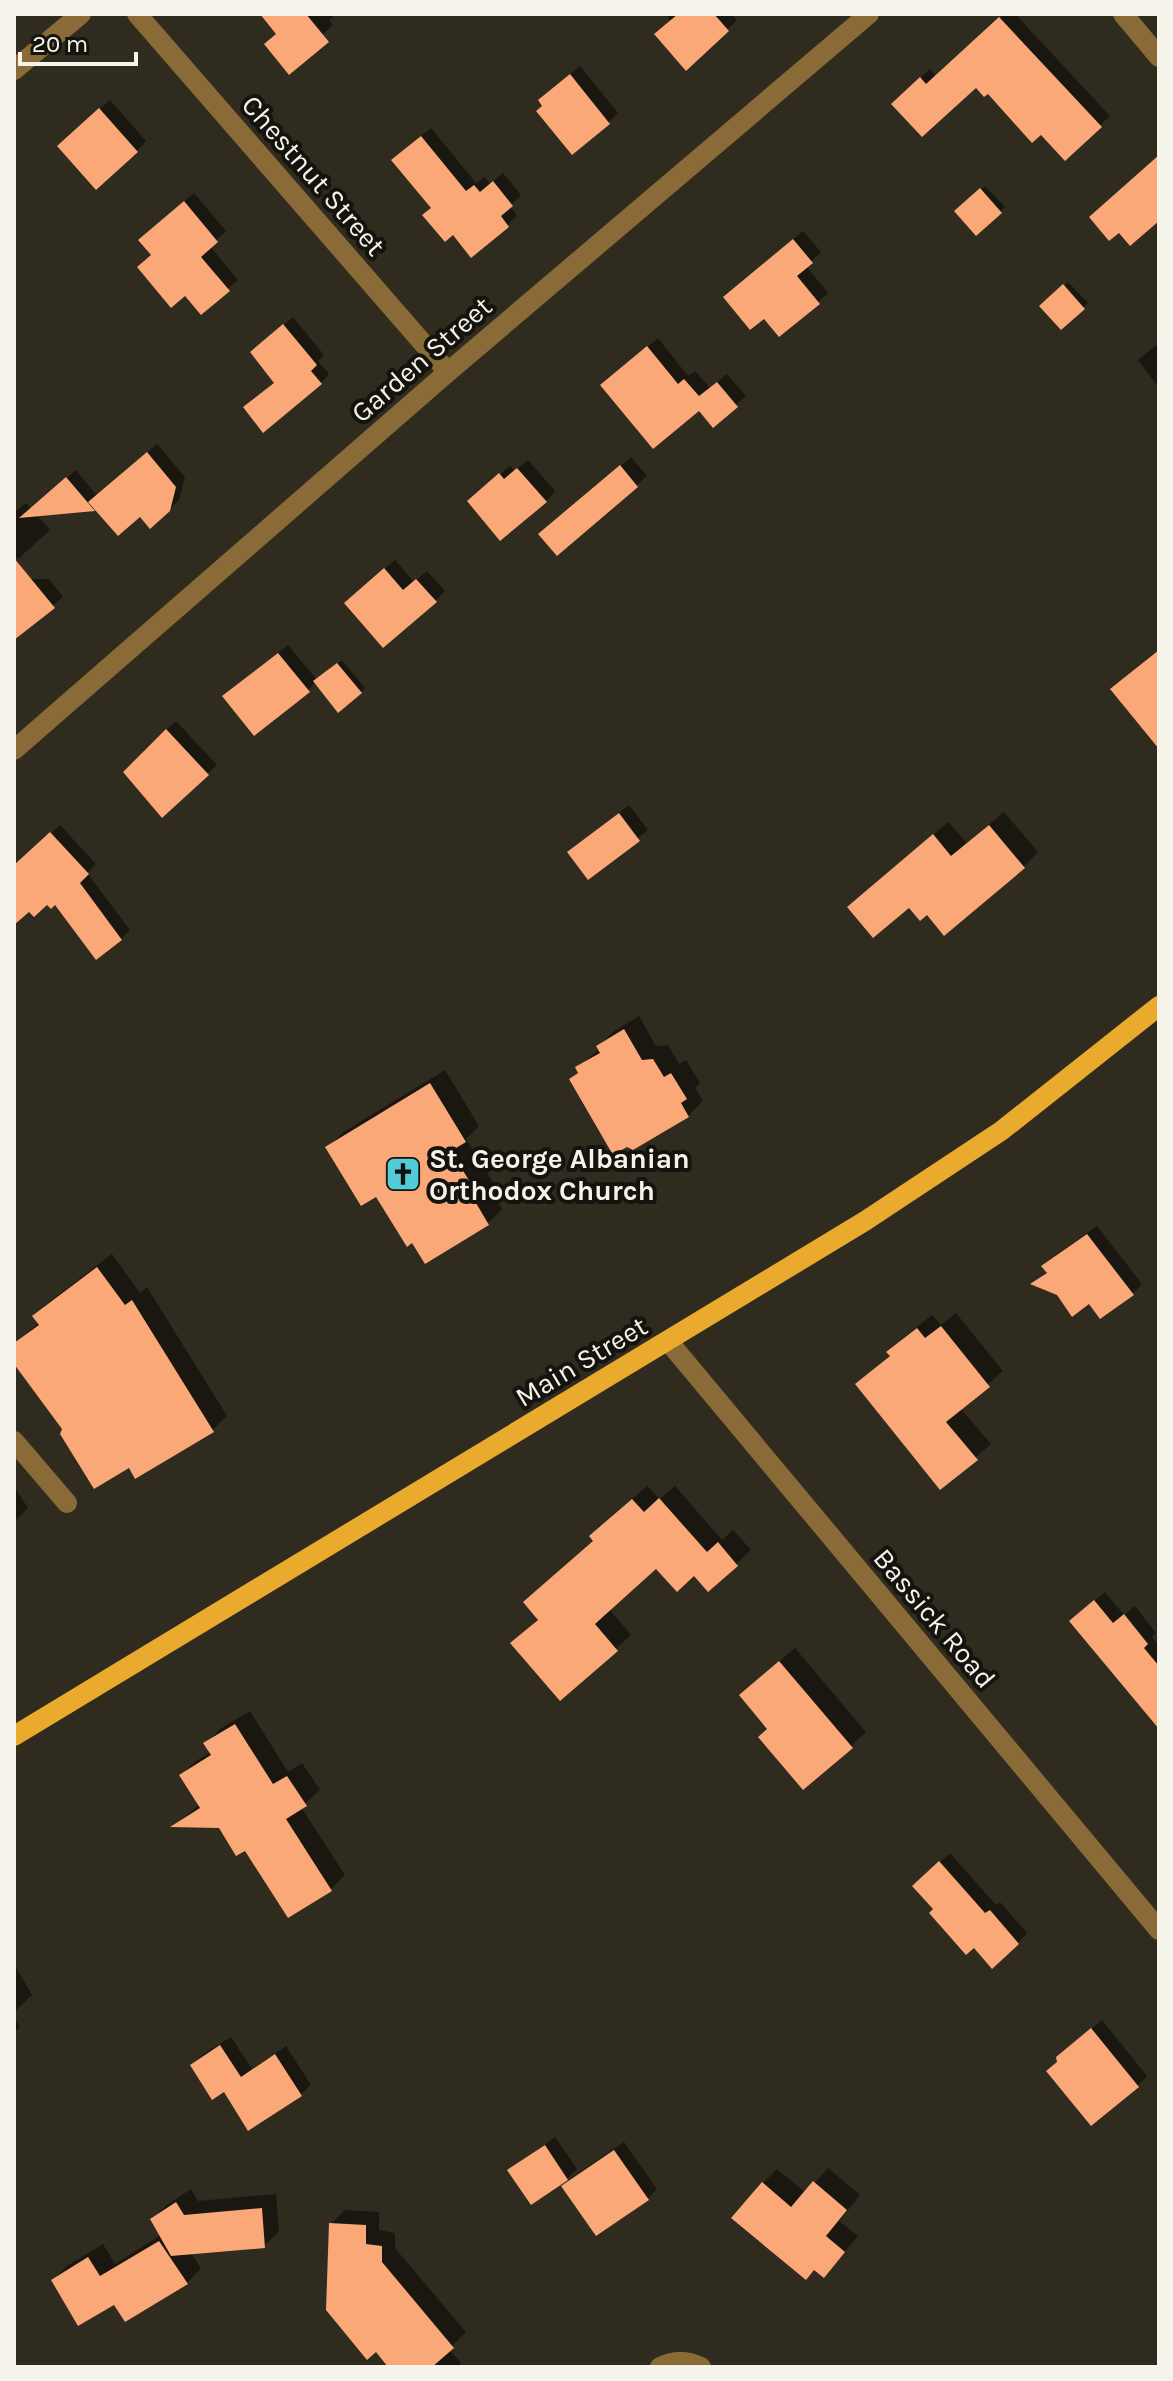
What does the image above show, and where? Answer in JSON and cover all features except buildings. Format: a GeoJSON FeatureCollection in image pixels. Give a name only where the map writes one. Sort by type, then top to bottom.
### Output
{"type":"FeatureCollection","features":[{"type":"Feature","properties":{"kind":"main road","name":"Main Street"},"geometry":{"type":"LineString","coordinates":[[14,1736],[865,1221],[1001,1131],[1159,1006]]}},
{"type":"Feature","properties":{"kind":"street"},"geometry":{"type":"LineString","coordinates":[[14,70],[81,14]]}},
{"type":"Feature","properties":{"kind":"street","name":"Chestnut Street"},"geometry":{"type":"LineString","coordinates":[[137,14],[448,372]]}},
{"type":"Feature","properties":{"kind":"street","name":"Garden Street"},"geometry":{"type":"LineString","coordinates":[[14,750],[448,372],[869,14]]}},
{"type":"Feature","properties":{"kind":"street"},"geometry":{"type":"LineString","coordinates":[[1123,14],[1159,57]]}},
{"type":"Feature","properties":{"kind":"street","name":"Bassick Road"},"geometry":{"type":"LineString","coordinates":[[668,1341],[1159,1930]]}},
{"type":"Feature","properties":{"kind":"street"},"geometry":{"type":"LineString","coordinates":[[14,1441],[67,1503]]}},
{"type":"Feature","properties":{"kind":"street"},"geometry":{"type":"LineString","coordinates":[[660,2367],[671,2362],[690,2362],[701,2367]]}},
{"type":"Feature","properties":{"kind":"place","name":"St. George Albanian Orthodox Church"},"geometry":{"type":"Point","coordinates":[403,1174]}}]}
